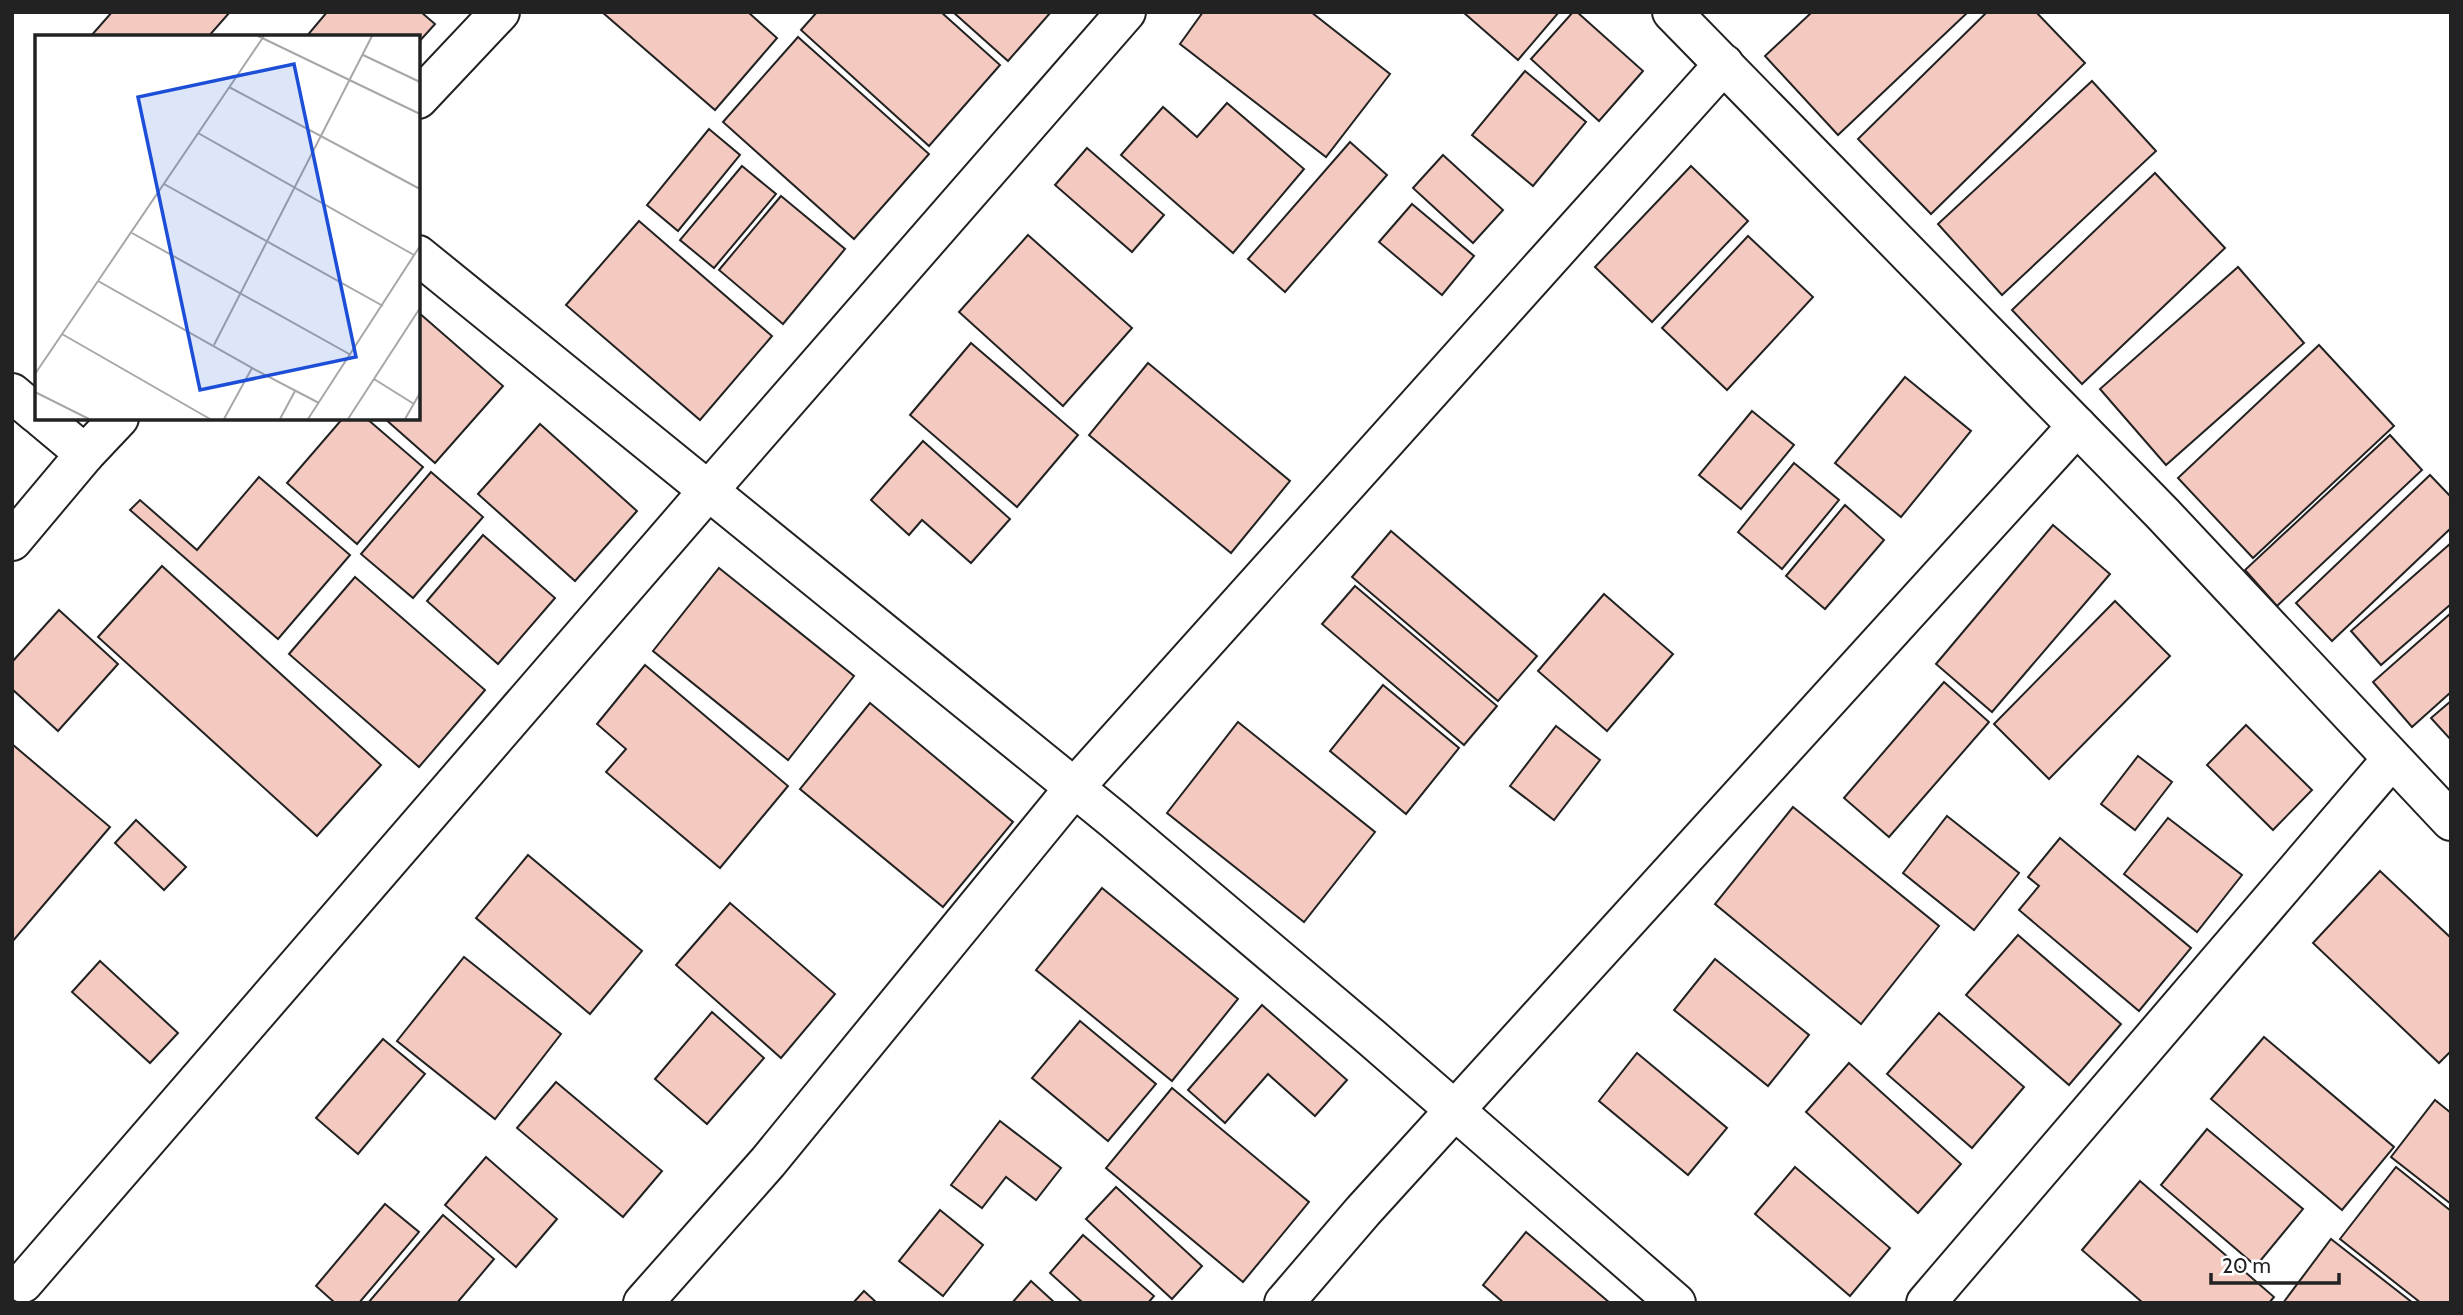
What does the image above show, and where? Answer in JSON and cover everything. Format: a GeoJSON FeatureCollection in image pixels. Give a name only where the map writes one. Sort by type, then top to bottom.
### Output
{"type":"FeatureCollection","features":[{"type":"Feature","properties":{"kind":"lane"},"geometry":{"type":"LineString","coordinates":[[420,97],[500,12]]}},
{"type":"Feature","properties":{"kind":"lane"},"geometry":{"type":"LineString","coordinates":[[26,1286],[708,491],[1126,12]]}},
{"type":"Feature","properties":{"kind":"lane"},"geometry":{"type":"LineString","coordinates":[[1672,12],[2162,514],[2451,821]]}},
{"type":"Feature","properties":{"kind":"lane"},"geometry":{"type":"LineString","coordinates":[[643,1303],[768,1162],[1074,788],[1724,64]]}},
{"type":"Feature","properties":{"kind":"lane"},"geometry":{"type":"LineString","coordinates":[[420,258],[1074,788],[1455,1110],[1676,1303]]}},
{"type":"Feature","properties":{"kind":"lane"},"geometry":{"type":"LineString","coordinates":[[12,393],[35,412]]}},
{"type":"Feature","properties":{"kind":"lane"},"geometry":{"type":"LineString","coordinates":[[44,420],[85,454]]}},
{"type":"Feature","properties":{"kind":"lane"},"geometry":{"type":"LineString","coordinates":[[12,541],[117,420]]}},
{"type":"Feature","properties":{"kind":"lane"},"geometry":{"type":"LineString","coordinates":[[1283,1303],[2077,426]]}},
{"type":"Feature","properties":{"kind":"lane"},"geometry":{"type":"LineString","coordinates":[[1926,1303],[2392,759]]}},
{"type":"Feature","properties":{"kind":"building"},"geometry":{"type":"Polygon","coordinates":[[[112,12],[230,12],[210,35],[92,35],[112,12]]]}},
{"type":"Feature","properties":{"kind":"building"},"geometry":{"type":"Polygon","coordinates":[[[327,12],[421,12],[435,24],[420,41],[420,35],[308,35],[327,12]]]}},
{"type":"Feature","properties":{"kind":"building"},"geometry":{"type":"Polygon","coordinates":[[[602,12],[748,12],[777,38],[715,110],[602,12]]]}},
{"type":"Feature","properties":{"kind":"building"},"geometry":{"type":"Polygon","coordinates":[[[817,12],[941,12],[1000,65],[929,146],[801,30],[817,12]]]}},
{"type":"Feature","properties":{"kind":"building"},"geometry":{"type":"Polygon","coordinates":[[[953,12],[1051,12],[1008,61],[953,12]]]}},
{"type":"Feature","properties":{"kind":"building"},"geometry":{"type":"Polygon","coordinates":[[[1203,12],[1311,12],[1390,74],[1326,157],[1180,44],[1203,12]]]}},
{"type":"Feature","properties":{"kind":"building"},"geometry":{"type":"Polygon","coordinates":[[[1463,12],[1559,12],[1518,60],[1463,12]]]}},
{"type":"Feature","properties":{"kind":"building"},"geometry":{"type":"Polygon","coordinates":[[[1573,12],[1577,12],[1643,71],[1599,121],[1531,59],[1573,12]]]}},
{"type":"Feature","properties":{"kind":"building"},"geometry":{"type":"Polygon","coordinates":[[[1812,12],[1968,12],[1838,135],[1765,56],[1812,12]]]}},
{"type":"Feature","properties":{"kind":"building"},"geometry":{"type":"Polygon","coordinates":[[[1987,12],[2036,12],[2085,63],[1931,214],[1858,139],[1987,12]]]}},
{"type":"Feature","properties":{"kind":"building"},"geometry":{"type":"Polygon","coordinates":[[[798,37],[929,154],[854,239],[723,122],[798,37]]]}},
{"type":"Feature","properties":{"kind":"building"},"geometry":{"type":"Polygon","coordinates":[[[1525,71],[1586,122],[1533,186],[1472,135],[1525,71]]]}},
{"type":"Feature","properties":{"kind":"building"},"geometry":{"type":"Polygon","coordinates":[[[2092,81],[2156,151],[2002,295],[1938,224],[2092,81]]]}},
{"type":"Feature","properties":{"kind":"building"},"geometry":{"type":"Polygon","coordinates":[[[1227,103],[1304,169],[1233,253],[1121,155],[1163,107],[1197,137],[1227,103]]]}},
{"type":"Feature","properties":{"kind":"building"},"geometry":{"type":"Polygon","coordinates":[[[709,129],[740,155],[678,231],[647,205],[709,129]]]}},
{"type":"Feature","properties":{"kind":"building"},"geometry":{"type":"Polygon","coordinates":[[[1350,142],[1387,175],[1285,292],[1248,259],[1350,142]]]}},
{"type":"Feature","properties":{"kind":"building"},"geometry":{"type":"Polygon","coordinates":[[[1087,148],[1164,215],[1132,252],[1055,185],[1087,148]]]}},
{"type":"Feature","properties":{"kind":"building"},"geometry":{"type":"Polygon","coordinates":[[[1443,155],[1503,210],[1473,243],[1413,188],[1443,155]]]}},
{"type":"Feature","properties":{"kind":"building"},"geometry":{"type":"Polygon","coordinates":[[[742,166],[776,194],[714,268],[680,240],[742,166]]]}},
{"type":"Feature","properties":{"kind":"building"},"geometry":{"type":"Polygon","coordinates":[[[1691,166],[1748,221],[1652,322],[1595,267],[1691,166]]]}},
{"type":"Feature","properties":{"kind":"building"},"geometry":{"type":"Polygon","coordinates":[[[2155,173],[2225,248],[2082,384],[2012,310],[2155,173]]]}},
{"type":"Feature","properties":{"kind":"building"},"geometry":{"type":"Polygon","coordinates":[[[781,196],[845,249],[783,324],[719,270],[781,196]]]}},
{"type":"Feature","properties":{"kind":"building"},"geometry":{"type":"Polygon","coordinates":[[[1412,204],[1474,256],[1442,295],[1379,242],[1412,204]]]}},
{"type":"Feature","properties":{"kind":"building"},"geometry":{"type":"Polygon","coordinates":[[[639,221],[772,336],[700,420],[566,305],[639,221]]]}},
{"type":"Feature","properties":{"kind":"building"},"geometry":{"type":"Polygon","coordinates":[[[1028,235],[1132,328],[1063,406],[959,312],[1028,235]]]}},
{"type":"Feature","properties":{"kind":"building"},"geometry":{"type":"Polygon","coordinates":[[[1748,236],[1813,297],[1727,390],[1662,328],[1748,236]]]}},
{"type":"Feature","properties":{"kind":"building"},"geometry":{"type":"Polygon","coordinates":[[[2238,267],[2304,343],[2166,465],[2100,389],[2238,267]]]}},
{"type":"Feature","properties":{"kind":"building"},"geometry":{"type":"Polygon","coordinates":[[[420,314],[503,386],[435,463],[386,420],[420,420],[420,314]]]}},
{"type":"Feature","properties":{"kind":"building"},"geometry":{"type":"Polygon","coordinates":[[[971,343],[1078,435],[1017,507],[910,415],[971,343]]]}},
{"type":"Feature","properties":{"kind":"building"},"geometry":{"type":"Polygon","coordinates":[[[2319,345],[2394,426],[2253,558],[2178,478],[2319,345]]]}},
{"type":"Feature","properties":{"kind":"building"},"geometry":{"type":"Polygon","coordinates":[[[1148,363],[1290,481],[1231,553],[1089,435],[1148,363]]]}},
{"type":"Feature","properties":{"kind":"building"},"geometry":{"type":"Polygon","coordinates":[[[1905,377],[1971,431],[1901,517],[1835,463],[1905,377]]]}},
{"type":"Feature","properties":{"kind":"building"},"geometry":{"type":"Polygon","coordinates":[[[1752,411],[1794,445],[1741,509],[1699,475],[1752,411]]]}},
{"type":"Feature","properties":{"kind":"building"},"geometry":{"type":"Polygon","coordinates":[[[341,420],[368,420],[423,467],[357,544],[287,483],[341,420]]]}},
{"type":"Feature","properties":{"kind":"building"},"geometry":{"type":"Polygon","coordinates":[[[540,424],[637,511],[575,581],[478,494],[540,424]]]}},
{"type":"Feature","properties":{"kind":"building"},"geometry":{"type":"Polygon","coordinates":[[[2390,435],[2422,470],[2277,606],[2245,570],[2390,435]]]}},
{"type":"Feature","properties":{"kind":"building"},"geometry":{"type":"Polygon","coordinates":[[[923,441],[1010,519],[971,563],[922,520],[909,535],[871,500],[923,441]]]}},
{"type":"Feature","properties":{"kind":"building"},"geometry":{"type":"Polygon","coordinates":[[[1794,463],[1839,500],[1782,569],[1738,532],[1794,463]]]}},
{"type":"Feature","properties":{"kind":"building"},"geometry":{"type":"Polygon","coordinates":[[[431,472],[483,517],[413,598],[361,554],[431,472]]]}},
{"type":"Feature","properties":{"kind":"building"},"geometry":{"type":"Polygon","coordinates":[[[2430,475],[2451,497],[2451,528],[2332,641],[2296,603],[2430,475]]]}},
{"type":"Feature","properties":{"kind":"building"},"geometry":{"type":"Polygon","coordinates":[[[259,477],[350,555],[278,639],[130,510],[140,500],[197,550],[259,477]]]}},
{"type":"Feature","properties":{"kind":"building"},"geometry":{"type":"Polygon","coordinates":[[[1845,505],[1884,540],[1825,609],[1786,576],[1845,505]]]}},
{"type":"Feature","properties":{"kind":"building"},"geometry":{"type":"Polygon","coordinates":[[[2053,525],[2110,574],[1992,712],[1936,664],[2053,525]]]}},
{"type":"Feature","properties":{"kind":"building"},"geometry":{"type":"Polygon","coordinates":[[[1391,531],[1537,656],[1498,701],[1352,577],[1391,531]]]}},
{"type":"Feature","properties":{"kind":"building"},"geometry":{"type":"Polygon","coordinates":[[[483,535],[555,598],[498,664],[427,601],[483,535]]]}},
{"type":"Feature","properties":{"kind":"building"},"geometry":{"type":"Polygon","coordinates":[[[2451,543],[2451,604],[2381,665],[2351,631],[2451,543]]]}},
{"type":"Feature","properties":{"kind":"building"},"geometry":{"type":"Polygon","coordinates":[[[162,566],[381,765],[317,836],[98,637],[162,566]]]}},
{"type":"Feature","properties":{"kind":"building"},"geometry":{"type":"Polygon","coordinates":[[[719,568],[854,676],[788,760],[653,651],[719,568]]]}},
{"type":"Feature","properties":{"kind":"building"},"geometry":{"type":"Polygon","coordinates":[[[355,577],[485,690],[419,767],[289,654],[355,577]]]}},
{"type":"Feature","properties":{"kind":"building"},"geometry":{"type":"Polygon","coordinates":[[[1355,586],[1497,706],[1464,745],[1322,624],[1355,586]]]}},
{"type":"Feature","properties":{"kind":"building"},"geometry":{"type":"Polygon","coordinates":[[[1604,594],[1673,654],[1607,731],[1538,671],[1604,594]]]}},
{"type":"Feature","properties":{"kind":"building"},"geometry":{"type":"Polygon","coordinates":[[[2115,601],[2170,656],[2049,779],[1994,724],[2115,601]]]}},
{"type":"Feature","properties":{"kind":"building"},"geometry":{"type":"Polygon","coordinates":[[[59,610],[118,664],[58,731],[12,689],[12,662],[59,610]]]}},
{"type":"Feature","properties":{"kind":"building"},"geometry":{"type":"Polygon","coordinates":[[[2451,613],[2451,692],[2412,727],[2373,682],[2451,613]]]}},
{"type":"Feature","properties":{"kind":"building"},"geometry":{"type":"Polygon","coordinates":[[[645,665],[788,786],[720,868],[606,772],[626,749],[597,724],[645,665]]]}},
{"type":"Feature","properties":{"kind":"building"},"geometry":{"type":"Polygon","coordinates":[[[1944,682],[1989,722],[1889,837],[1844,798],[1944,682]]]}},
{"type":"Feature","properties":{"kind":"building"},"geometry":{"type":"Polygon","coordinates":[[[1383,685],[1459,748],[1406,814],[1330,751],[1383,685]]]}},
{"type":"Feature","properties":{"kind":"building"},"geometry":{"type":"Polygon","coordinates":[[[2451,701],[2451,740],[2431,718],[2451,701]]]}},
{"type":"Feature","properties":{"kind":"building"},"geometry":{"type":"Polygon","coordinates":[[[870,703],[1013,822],[943,907],[800,789],[870,703]]]}},
{"type":"Feature","properties":{"kind":"building"},"geometry":{"type":"Polygon","coordinates":[[[1238,722],[1375,832],[1304,922],[1167,813],[1238,722]]]}},
{"type":"Feature","properties":{"kind":"building"},"geometry":{"type":"Polygon","coordinates":[[[2246,725],[2312,790],[2273,830],[2207,765],[2246,725]]]}},
{"type":"Feature","properties":{"kind":"building"},"geometry":{"type":"Polygon","coordinates":[[[1556,726],[1600,760],[1554,820],[1510,786],[1556,726]]]}},
{"type":"Feature","properties":{"kind":"building"},"geometry":{"type":"Polygon","coordinates":[[[12,744],[110,827],[12,942],[12,744]]]}},
{"type":"Feature","properties":{"kind":"building"},"geometry":{"type":"Polygon","coordinates":[[[2138,756],[2172,782],[2135,830],[2101,804],[2138,756]]]}},
{"type":"Feature","properties":{"kind":"building"},"geometry":{"type":"Polygon","coordinates":[[[1793,807],[1939,926],[1861,1024],[1715,904],[1793,807]]]}},
{"type":"Feature","properties":{"kind":"building"},"geometry":{"type":"Polygon","coordinates":[[[1947,816],[2019,873],[1974,930],[1903,873],[1947,816]]]}},
{"type":"Feature","properties":{"kind":"building"},"geometry":{"type":"Polygon","coordinates":[[[2168,818],[2242,875],[2197,932],[2124,874],[2168,818]]]}},
{"type":"Feature","properties":{"kind":"building"},"geometry":{"type":"Polygon","coordinates":[[[136,820],[186,867],[164,890],[115,843],[136,820]]]}},
{"type":"Feature","properties":{"kind":"building"},"geometry":{"type":"Polygon","coordinates":[[[2060,838],[2191,948],[2139,1011],[2019,910],[2039,886],[2028,877],[2060,838]]]}},
{"type":"Feature","properties":{"kind":"building"},"geometry":{"type":"Polygon","coordinates":[[[528,855],[642,951],[590,1014],[476,918],[528,855]]]}},
{"type":"Feature","properties":{"kind":"building"},"geometry":{"type":"Polygon","coordinates":[[[2380,871],[2451,938],[2451,1051],[2439,1063],[2313,943],[2380,871]]]}},
{"type":"Feature","properties":{"kind":"building"},"geometry":{"type":"Polygon","coordinates":[[[1102,888],[1238,999],[1172,1081],[1036,970],[1102,888]]]}},
{"type":"Feature","properties":{"kind":"building"},"geometry":{"type":"Polygon","coordinates":[[[730,903],[835,994],[781,1058],[676,965],[730,903]]]}},
{"type":"Feature","properties":{"kind":"building"},"geometry":{"type":"Polygon","coordinates":[[[2018,935],[2121,1024],[2069,1085],[1966,995],[2018,935]]]}},
{"type":"Feature","properties":{"kind":"building"},"geometry":{"type":"Polygon","coordinates":[[[464,957],[561,1034],[495,1119],[397,1041],[464,957]]]}},
{"type":"Feature","properties":{"kind":"building"},"geometry":{"type":"Polygon","coordinates":[[[1715,959],[1809,1035],[1768,1086],[1674,1010],[1715,959]]]}},
{"type":"Feature","properties":{"kind":"building"},"geometry":{"type":"Polygon","coordinates":[[[100,961],[178,1033],[150,1063],[72,992],[100,961]]]}},
{"type":"Feature","properties":{"kind":"building"},"geometry":{"type":"Polygon","coordinates":[[[1262,1005],[1347,1080],[1315,1116],[1268,1074],[1225,1123],[1188,1090],[1262,1005]]]}},
{"type":"Feature","properties":{"kind":"building"},"geometry":{"type":"Polygon","coordinates":[[[712,1012],[764,1058],[707,1124],[655,1079],[712,1012]]]}},
{"type":"Feature","properties":{"kind":"building"},"geometry":{"type":"Polygon","coordinates":[[[1939,1013],[2024,1087],[1972,1148],[1887,1074],[1939,1013]]]}},
{"type":"Feature","properties":{"kind":"building"},"geometry":{"type":"Polygon","coordinates":[[[1080,1021],[1156,1084],[1108,1141],[1032,1078],[1080,1021]]]}},
{"type":"Feature","properties":{"kind":"building"},"geometry":{"type":"Polygon","coordinates":[[[2264,1037],[2394,1147],[2342,1210],[2211,1099],[2264,1037]]]}},
{"type":"Feature","properties":{"kind":"building"},"geometry":{"type":"Polygon","coordinates":[[[383,1039],[425,1074],[358,1154],[316,1118],[383,1039]]]}},
{"type":"Feature","properties":{"kind":"building"},"geometry":{"type":"Polygon","coordinates":[[[1637,1053],[1727,1128],[1688,1175],[1599,1101],[1637,1053]]]}},
{"type":"Feature","properties":{"kind":"building"},"geometry":{"type":"Polygon","coordinates":[[[1849,1063],[1961,1164],[1918,1213],[1806,1112],[1849,1063]]]}},
{"type":"Feature","properties":{"kind":"building"},"geometry":{"type":"Polygon","coordinates":[[[556,1082],[662,1171],[623,1217],[517,1128],[556,1082]]]}},
{"type":"Feature","properties":{"kind":"building"},"geometry":{"type":"Polygon","coordinates":[[[1172,1088],[1309,1202],[1243,1282],[1106,1168],[1172,1088]]]}},
{"type":"Feature","properties":{"kind":"building"},"geometry":{"type":"Polygon","coordinates":[[[2435,1100],[2451,1113],[2451,1204],[2391,1157],[2435,1100]]]}},
{"type":"Feature","properties":{"kind":"building"},"geometry":{"type":"Polygon","coordinates":[[[1000,1121],[1061,1168],[1036,1200],[1006,1177],[982,1208],[951,1185],[1000,1121]]]}},
{"type":"Feature","properties":{"kind":"building"},"geometry":{"type":"Polygon","coordinates":[[[2207,1129],[2303,1209],[2256,1266],[2161,1185],[2207,1129]]]}},
{"type":"Feature","properties":{"kind":"building"},"geometry":{"type":"Polygon","coordinates":[[[486,1157],[557,1219],[516,1267],[445,1205],[486,1157]]]}},
{"type":"Feature","properties":{"kind":"building"},"geometry":{"type":"Polygon","coordinates":[[[1795,1167],[1890,1248],[1850,1296],[1755,1214],[1795,1167]]]}},
{"type":"Feature","properties":{"kind":"building"},"geometry":{"type":"Polygon","coordinates":[[[2396,1167],[2451,1211],[2451,1303],[2421,1303],[2340,1239],[2396,1167]]]}},
{"type":"Feature","properties":{"kind":"building"},"geometry":{"type":"Polygon","coordinates":[[[2140,1181],[2274,1297],[2269,1303],[2143,1303],[2082,1250],[2140,1181]]]}},
{"type":"Feature","properties":{"kind":"building"},"geometry":{"type":"Polygon","coordinates":[[[1116,1187],[1202,1266],[1172,1299],[1086,1219],[1116,1187]]]}},
{"type":"Feature","properties":{"kind":"building"},"geometry":{"type":"Polygon","coordinates":[[[385,1204],[419,1232],[359,1303],[335,1303],[316,1286],[385,1204]]]}},
{"type":"Feature","properties":{"kind":"building"},"geometry":{"type":"Polygon","coordinates":[[[940,1210],[983,1245],[943,1296],[899,1261],[940,1210]]]}},
{"type":"Feature","properties":{"kind":"building"},"geometry":{"type":"Polygon","coordinates":[[[443,1215],[494,1259],[457,1303],[368,1303],[443,1215]]]}},
{"type":"Feature","properties":{"kind":"building"},"geometry":{"type":"Polygon","coordinates":[[[1526,1232],[1610,1303],[1504,1303],[1483,1285],[1526,1232]]]}},
{"type":"Feature","properties":{"kind":"building"},"geometry":{"type":"Polygon","coordinates":[[[1083,1235],[1154,1296],[1148,1303],[1083,1303],[1050,1273],[1083,1235]]]}},
{"type":"Feature","properties":{"kind":"building"},"geometry":{"type":"Polygon","coordinates":[[[2331,1239],[2413,1303],[2283,1303],[2331,1239]]]}},
{"type":"Feature","properties":{"kind":"building"},"geometry":{"type":"Polygon","coordinates":[[[1031,1281],[1055,1303],[1012,1303],[1031,1281]]]}},
{"type":"Feature","properties":{"kind":"building"},"geometry":{"type":"Polygon","coordinates":[[[864,1291],[877,1303],[853,1303],[864,1291]]]}}]}
